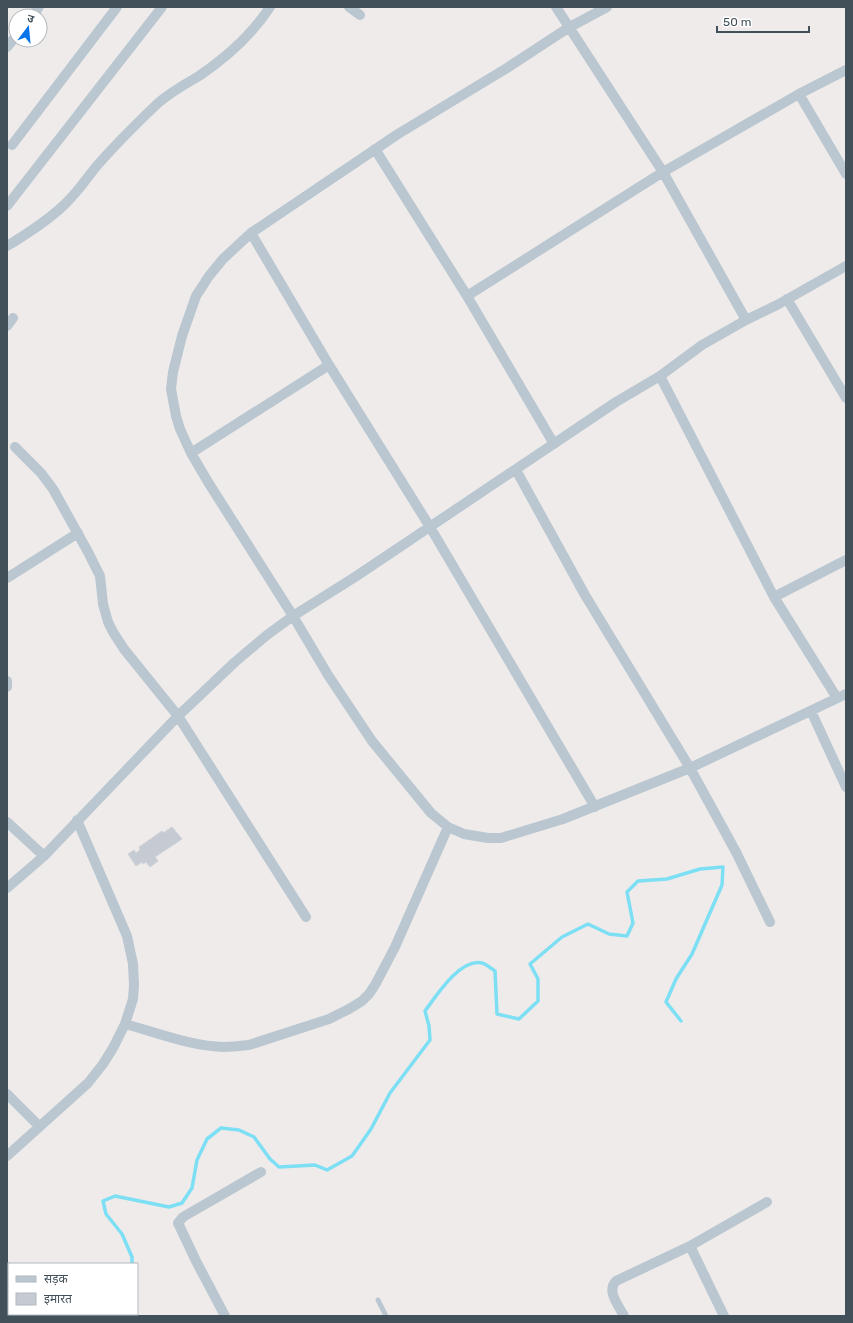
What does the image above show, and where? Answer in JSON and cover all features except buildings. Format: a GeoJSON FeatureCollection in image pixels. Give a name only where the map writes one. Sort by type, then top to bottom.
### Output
{"type":"FeatureCollection","features":[{"type":"Feature","properties":{"kind":"street"},"geometry":{"type":"LineString","coordinates":[[12,145],[117,7]]}},
{"type":"Feature","properties":{"kind":"street"},"geometry":{"type":"LineString","coordinates":[[7,206],[162,7]]}},
{"type":"Feature","properties":{"kind":"street"},"geometry":{"type":"LineString","coordinates":[[7,246],[41,225],[72,198],[105,157],[131,129],[167,96],[218,62],[237,47],[249,36],[270,7]]}},
{"type":"Feature","properties":{"kind":"street"},"geometry":{"type":"LineString","coordinates":[[349,7],[360,15]]}},
{"type":"Feature","properties":{"kind":"street"},"geometry":{"type":"LineString","coordinates":[[556,7],[568,28],[663,172],[746,320]]}},
{"type":"Feature","properties":{"kind":"street"},"geometry":{"type":"LineString","coordinates":[[607,7],[568,28],[507,68],[398,134],[251,233],[223,259],[209,276],[196,296],[182,336],[173,372],[171,389],[176,416],[191,453],[328,675],[372,741],[431,813],[448,827],[464,834],[488,838],[501,838],[563,820],[690,768],[842,696],[774,597],[660,376]]}},
{"type":"Feature","properties":{"kind":"street"},"geometry":{"type":"LineString","coordinates":[[467,296],[663,172],[799,94],[846,70]]}},
{"type":"Feature","properties":{"kind":"street"},"geometry":{"type":"LineString","coordinates":[[799,94],[846,174]]}},
{"type":"Feature","properties":{"kind":"street"},"geometry":{"type":"LineString","coordinates":[[375,150],[467,296],[554,444]]}},
{"type":"Feature","properties":{"kind":"street"},"geometry":{"type":"LineString","coordinates":[[251,233],[329,365],[430,527],[595,807]]}},
{"type":"Feature","properties":{"kind":"street"},"geometry":{"type":"LineString","coordinates":[[7,888],[44,856],[178,716],[234,662],[293,616],[355,577],[616,402],[660,376],[702,345],[746,320],[787,300],[846,266]]}},
{"type":"Feature","properties":{"kind":"street"},"geometry":{"type":"LineString","coordinates":[[787,300],[846,398]]}},
{"type":"Feature","properties":{"kind":"street"},"geometry":{"type":"LineString","coordinates":[[191,453],[329,365]]}},
{"type":"Feature","properties":{"kind":"street"},"geometry":{"type":"LineString","coordinates":[[15,447],[47,481],[61,501],[78,533],[100,576],[103,604],[108,622],[113,632],[124,649],[178,716],[306,917]]}},
{"type":"Feature","properties":{"kind":"street"},"geometry":{"type":"LineString","coordinates":[[516,470],[586,595],[690,768],[736,852],[770,922]]}},
{"type":"Feature","properties":{"kind":"street"},"geometry":{"type":"LineString","coordinates":[[7,578],[78,533]]}},
{"type":"Feature","properties":{"kind":"street"},"geometry":{"type":"LineString","coordinates":[[774,597],[846,560]]}},
{"type":"Feature","properties":{"kind":"street"},"geometry":{"type":"LineString","coordinates":[[7,681],[7,687]]}},
{"type":"Feature","properties":{"kind":"street"},"geometry":{"type":"LineString","coordinates":[[812,711],[846,787]]}},
{"type":"Feature","properties":{"kind":"street"},"geometry":{"type":"LineString","coordinates":[[7,1156],[88,1083],[103,1064],[125,1024],[133,999],[133,964],[128,936],[77,820]]}},
{"type":"Feature","properties":{"kind":"street"},"geometry":{"type":"LineString","coordinates":[[7,822],[44,856]]}},
{"type":"Feature","properties":{"kind":"street"},"geometry":{"type":"LineString","coordinates":[[125,1024],[195,1043],[222,1047],[235,1047],[248,1045],[321,1021],[349,1009],[362,1001],[375,985],[395,947],[448,827]]}},
{"type":"Feature","properties":{"kind":"street"},"geometry":{"type":"LineString","coordinates":[[7,1094],[39,1126]]}},
{"type":"Feature","properties":{"kind":"street"},"geometry":{"type":"LineString","coordinates":[[226,1316],[178,1223],[183,1217],[261,1172]]}},
{"type":"Feature","properties":{"kind":"street"},"geometry":{"type":"LineString","coordinates":[[624,1316],[612,1292],[616,1281],[690,1246],[767,1202]]}},
{"type":"Feature","properties":{"kind":"street"},"geometry":{"type":"LineString","coordinates":[[690,1246],[724,1316]]}},
{"type":"Feature","properties":{"kind":"lane"},"geometry":{"type":"LineString","coordinates":[[378,1300],[386,1316]]}},
{"type":"Feature","properties":{"kind":"waterway"},"geometry":{"type":"LineString","coordinates":[[132,1263],[132,1257],[122,1234],[106,1214],[103,1201],[115,1196],[169,1207],[182,1203],[192,1188],[197,1160],[207,1139],[221,1128],[239,1130],[254,1137],[270,1159],[279,1167],[315,1165],[327,1170],[352,1156],[371,1129],[390,1093],[430,1040],[429,1026],[425,1011],[442,988],[457,972],[465,966],[474,963],[482,963],[495,971],[497,1014],[519,1019],[538,1001],[538,979],[530,964],[562,937],[588,924],[609,934],[627,936],[633,923],[627,892],[638,881],[667,879],[700,869],[723,867],[722,885],[692,954],[676,979],[666,1002],[681,1021]]}}]}
